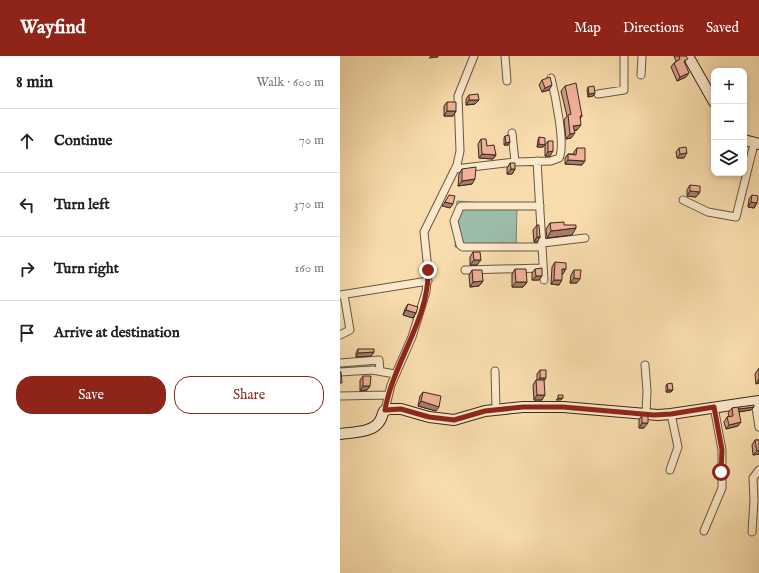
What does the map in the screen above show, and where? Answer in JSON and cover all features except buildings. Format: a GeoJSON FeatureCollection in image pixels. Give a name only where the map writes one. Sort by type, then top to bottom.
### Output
{"type":"FeatureCollection","features":[{"type":"Feature","properties":{"kind":"street"},"geometry":{"type":"LineString","coordinates":[[340,434],[367,430],[374,427],[380,421],[385,410],[395,374],[412,337],[428,281],[424,232],[455,169],[460,151],[458,96],[474,56]]}},
{"type":"Feature","properties":{"kind":"street"},"geometry":{"type":"LineString","coordinates":[[505,56],[507,82]]}},
{"type":"Feature","properties":{"kind":"street"},"geometry":{"type":"LineString","coordinates":[[598,94],[624,90],[624,56]]}},
{"type":"Feature","properties":{"kind":"street"},"geometry":{"type":"LineString","coordinates":[[641,75],[642,56]]}},
{"type":"Feature","properties":{"kind":"street"},"geometry":{"type":"LineString","coordinates":[[688,56],[711,97]]}},
{"type":"Feature","properties":{"kind":"street"},"geometry":{"type":"LineString","coordinates":[[455,169],[515,162],[556,160],[561,152],[558,109],[551,78]]}},
{"type":"Feature","properties":{"kind":"street"},"geometry":{"type":"LineString","coordinates":[[512,133],[515,162]]}},
{"type":"Feature","properties":{"kind":"street"},"geometry":{"type":"LineString","coordinates":[[683,200],[708,212],[736,217],[757,144],[747,141]]}},
{"type":"Feature","properties":{"kind":"street"},"geometry":{"type":"LineString","coordinates":[[537,162],[544,280]]}},
{"type":"Feature","properties":{"kind":"street"},"geometry":{"type":"LineString","coordinates":[[540,206],[462,206],[460,207],[454,221],[460,245],[463,247],[542,245],[585,238]]}},
{"type":"Feature","properties":{"kind":"street"},"geometry":{"type":"LineString","coordinates":[[465,270],[543,268]]}},
{"type":"Feature","properties":{"kind":"street"},"geometry":{"type":"LineString","coordinates":[[340,336],[350,330],[342,295],[428,281]]}},
{"type":"Feature","properties":{"kind":"street"},"geometry":{"type":"LineString","coordinates":[[340,363],[379,360],[380,371]]}},
{"type":"Feature","properties":{"kind":"street"},"geometry":{"type":"LineString","coordinates":[[645,365],[647,391],[646,414]]}},
{"type":"Feature","properties":{"kind":"street"},"geometry":{"type":"LineString","coordinates":[[340,372],[370,370],[395,374]]}},
{"type":"Feature","properties":{"kind":"street"},"geometry":{"type":"LineString","coordinates":[[495,371],[496,409]]}},
{"type":"Feature","properties":{"kind":"street"},"geometry":{"type":"LineString","coordinates":[[340,396],[388,395]]}},
{"type":"Feature","properties":{"kind":"street"},"geometry":{"type":"LineString","coordinates":[[385,410],[401,409],[429,417],[454,420],[496,409],[563,407],[646,414],[671,414],[757,401],[759,428]]}},
{"type":"Feature","properties":{"kind":"street"},"geometry":{"type":"LineString","coordinates":[[704,531],[722,488],[723,453],[714,407]]}},
{"type":"Feature","properties":{"kind":"street"},"geometry":{"type":"LineString","coordinates":[[670,470],[678,447],[671,414]]}},
{"type":"Feature","properties":{"kind":"street"},"geometry":{"type":"LineString","coordinates":[[752,532],[754,500],[753,476],[759,470]]}},
{"type":"Feature","properties":{"kind":"shaded area"},"geometry":{"type":"Polygon","coordinates":[[[457,201],[517,206],[516,249],[455,247],[457,201]]]}},
{"type":"Feature","properties":{"kind":"route"},"geometry":{"type":"LineString","coordinates":[[428,270],[429,274],[426,292],[419,316],[412,337],[394,376],[385,410],[389,408],[401,409],[429,417],[454,420],[485,411],[523,407],[563,407],[654,415],[671,414],[714,407],[723,456],[721,472]]}}]}
